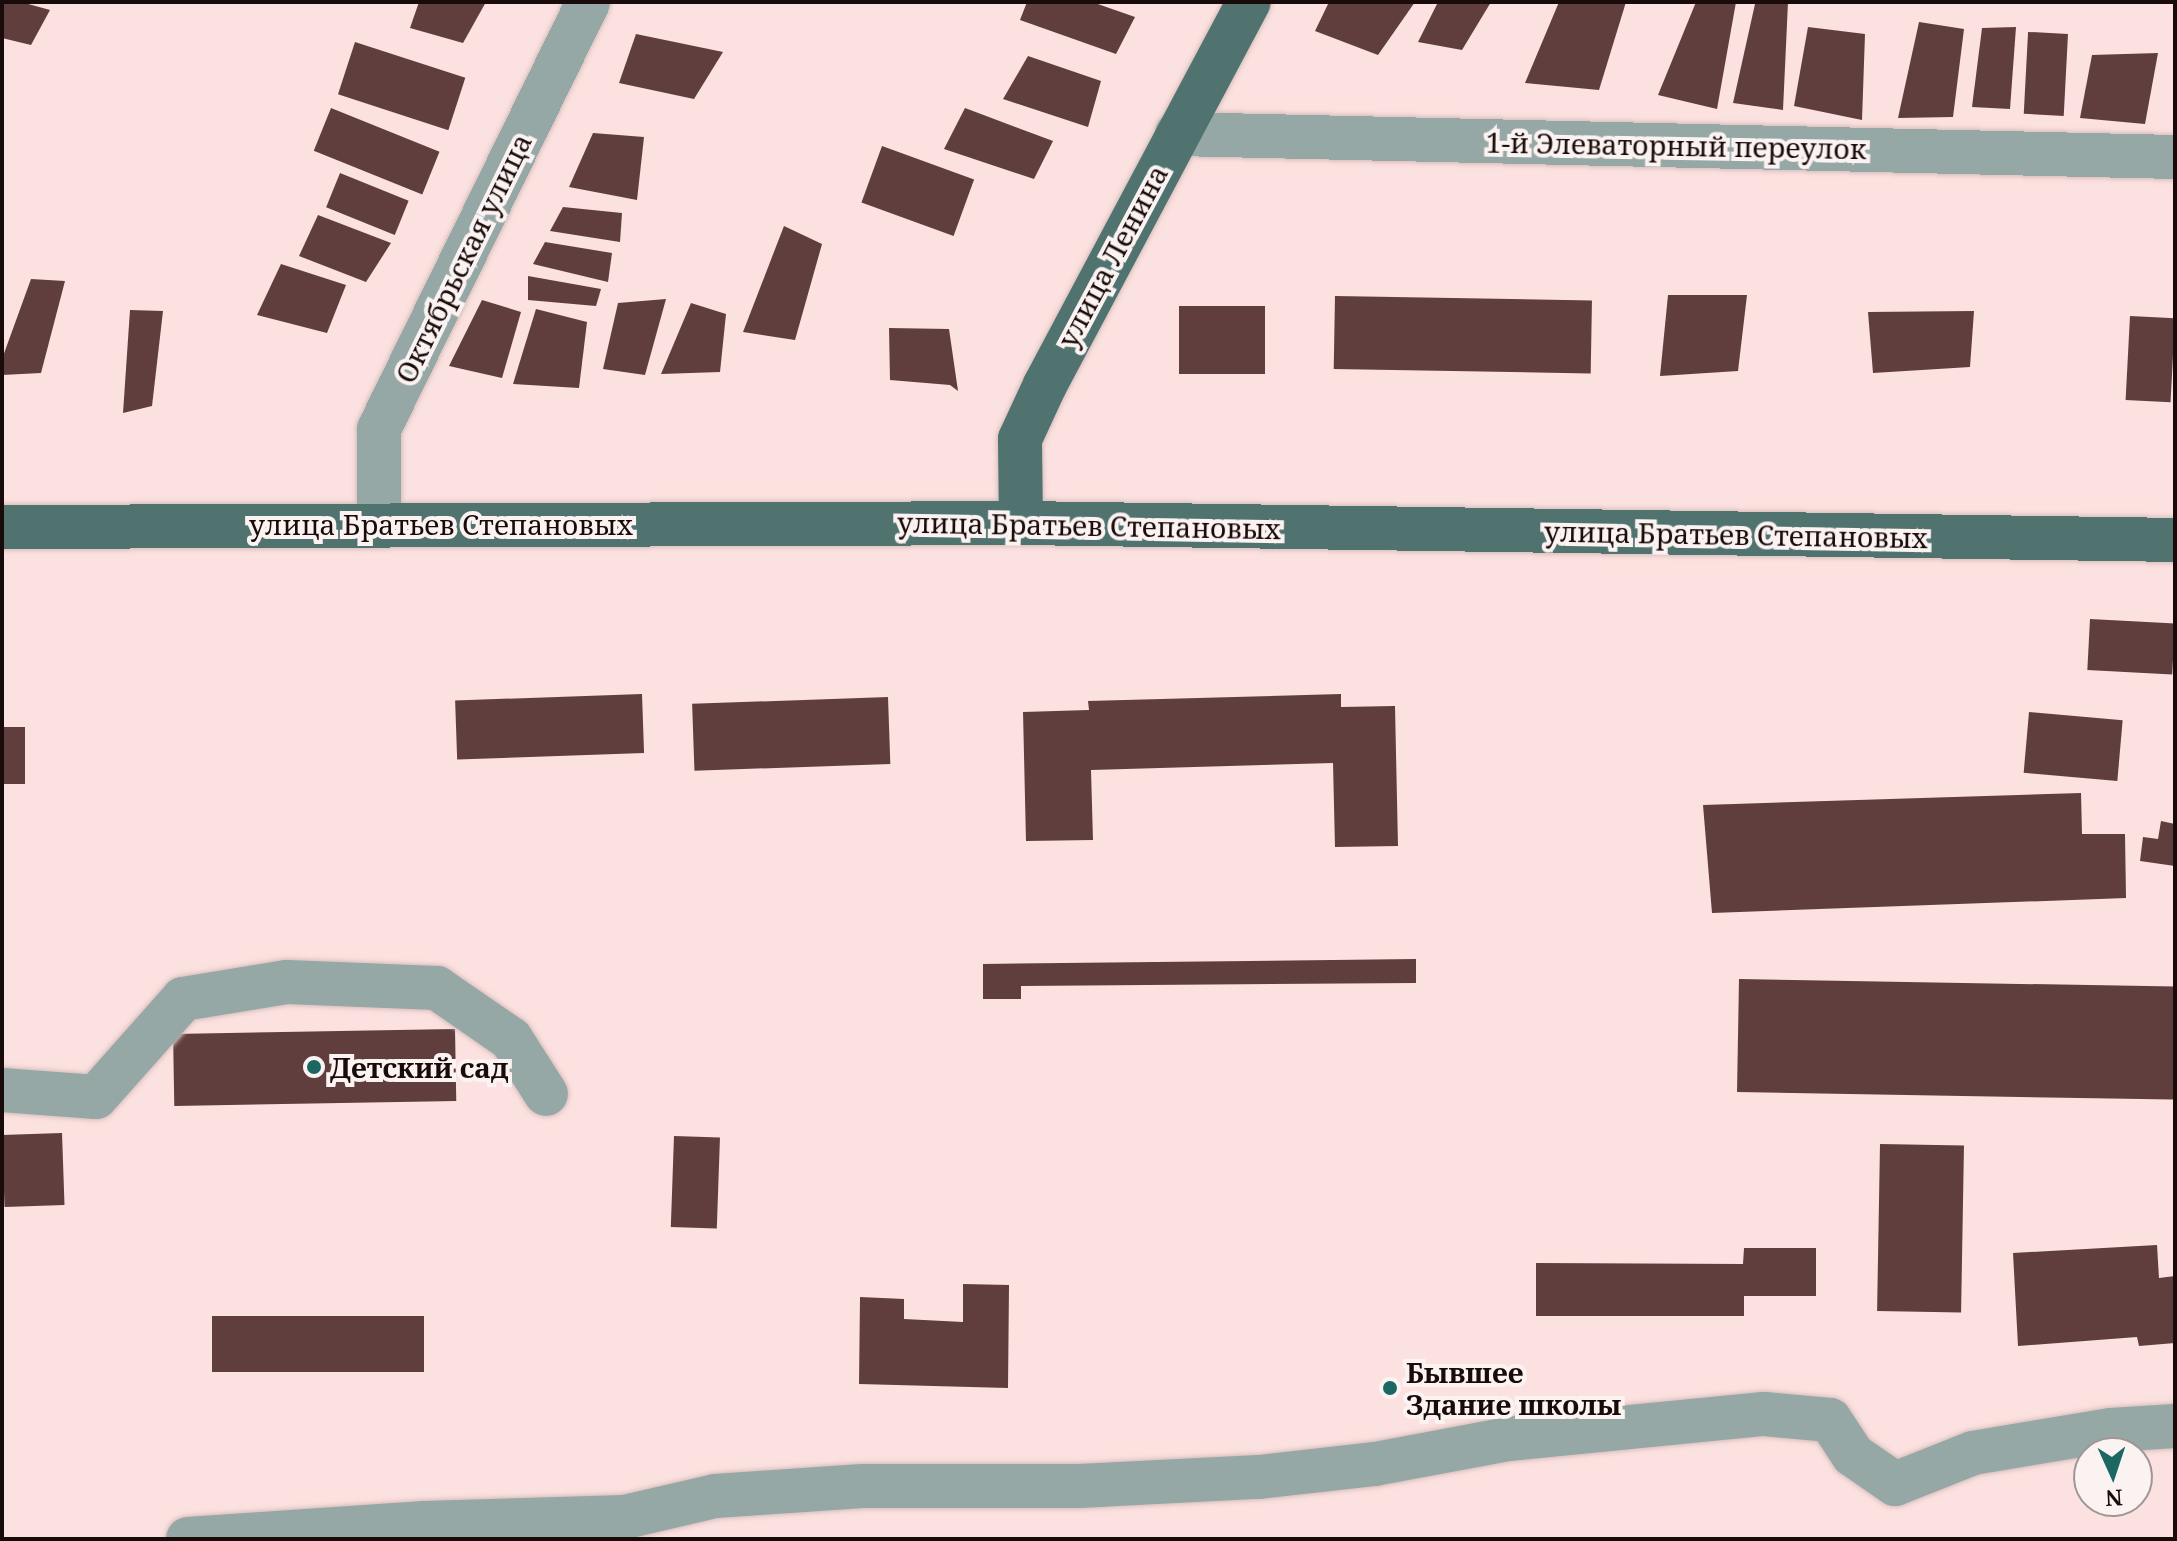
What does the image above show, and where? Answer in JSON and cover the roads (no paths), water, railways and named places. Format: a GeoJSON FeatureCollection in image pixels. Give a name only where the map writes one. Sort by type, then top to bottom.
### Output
{"type":"FeatureCollection","features":[{"type":"Feature","properties":{"kind":"main road","name":"улица Ленина"},"geometry":{"type":"LineString","coordinates":[[1021,523],[1020,439],[1045,385],[1249,2]]}},
{"type":"Feature","properties":{"kind":"main road","name":"улица Братьев Степановых"},"geometry":{"type":"LineString","coordinates":[[2,527],[1021,523],[2175,540]]}},
{"type":"Feature","properties":{"kind":"street","name":"Октябрьская улица"},"geometry":{"type":"LineString","coordinates":[[379,524],[379,429],[588,2]]}},
{"type":"Feature","properties":{"kind":"street","name":"1-й Элеваторный переулок"},"geometry":{"type":"LineString","coordinates":[[1177,134],[2175,157]]}},
{"type":"Feature","properties":{"kind":"street"},"geometry":{"type":"LineString","coordinates":[[2,1090],[96,1097],[183,999],[287,982],[437,988],[511,1039],[546,1094]]}},
{"type":"Feature","properties":{"kind":"street"},"geometry":{"type":"LineString","coordinates":[[188,1539],[424,1523],[625,1517],[715,1496],[863,1486],[1079,1486],[1259,1477],[1375,1464],[1508,1439],[1764,1414],[1830,1420],[1853,1455],[1895,1484],[1973,1453],[2111,1430],[2175,1426]]}},
{"type":"Feature","properties":{"kind":"place","name":"Детский сад"},"geometry":{"type":"Point","coordinates":[314,1067]}},
{"type":"Feature","properties":{"kind":"place","name":"Бывшее Здание школы"},"geometry":{"type":"Point","coordinates":[1390,1388]}}]}
